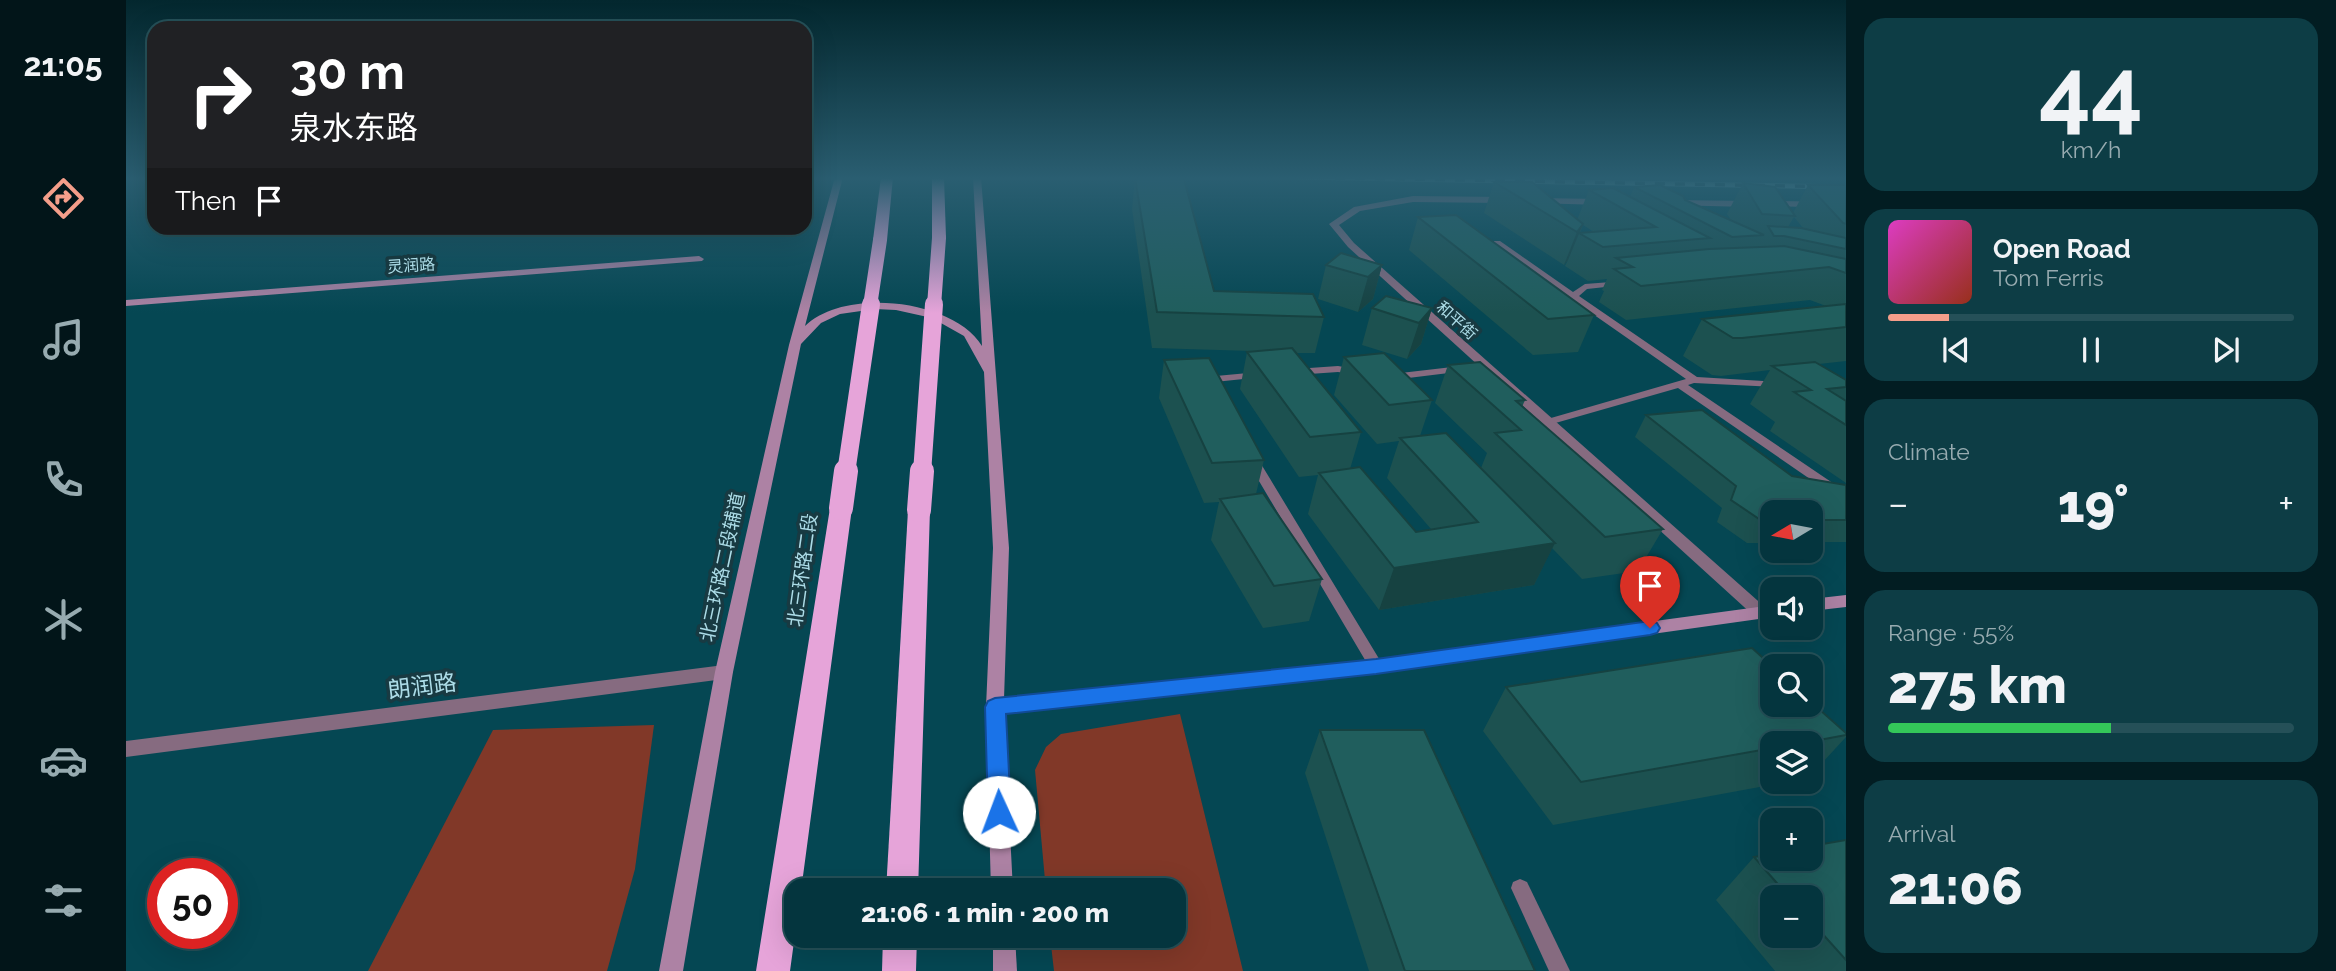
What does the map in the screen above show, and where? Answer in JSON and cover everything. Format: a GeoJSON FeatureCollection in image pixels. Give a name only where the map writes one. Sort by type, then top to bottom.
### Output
{"type":"FeatureCollection","features":[{"type":"Feature","properties":{"kind":"highway","name":"北三环路二段"},"geometry":{"type":"LineString","coordinates":[[787,878],[882,222]]}},
{"type":"Feature","properties":{"kind":"highway"},"geometry":{"type":"LineString","coordinates":[[903,878],[919,510],[939,222]]}},
{"type":"Feature","properties":{"kind":"highway","name":"北三环路二段"},"geometry":{"type":"LineString","coordinates":[[773,971],[784,897]]}},
{"type":"Feature","properties":{"kind":"highway"},"geometry":{"type":"LineString","coordinates":[[762,971],[784,897]]}},
{"type":"Feature","properties":{"kind":"highway"},"geometry":{"type":"LineString","coordinates":[[899,971],[900,948]]}},
{"type":"Feature","properties":{"kind":"main road","name":"北三环路二段辅道"},"geometry":{"type":"LineString","coordinates":[[671,971],[724,672],[795,345],[827,222]]}},
{"type":"Feature","properties":{"kind":"main road"},"geometry":{"type":"LineString","coordinates":[[980,222],[1000,548],[995,707],[1002,878]]}},
{"type":"Feature","properties":{"kind":"main road","name":"灵润路"},"geometry":{"type":"LineString","coordinates":[[126,303],[699,259]]}},
{"type":"Feature","properties":{"kind":"main road"},"geometry":{"type":"LineString","coordinates":[[795,345],[818,320],[841,310],[897,306],[941,316],[970,336],[991,376]]}},
{"type":"Feature","properties":{"kind":"main road"},"geometry":{"type":"LineString","coordinates":[[1823,604],[1846,601]]}},
{"type":"Feature","properties":{"kind":"main road"},"geometry":{"type":"LineString","coordinates":[[995,707],[1376,666],[1760,613]]}},
{"type":"Feature","properties":{"kind":"main road"},"geometry":{"type":"LineString","coordinates":[[1004,948],[1005,971]]}},
{"type":"Feature","properties":{"kind":"street","name":"和平街"},"geometry":{"type":"LineString","coordinates":[[1337,222],[1334,224],[1351,245],[1548,422],[1760,606]]}},
{"type":"Feature","properties":{"kind":"street","name":"朗润路"},"geometry":{"type":"LineString","coordinates":[[126,749],[724,672]]}},
{"type":"Feature","properties":{"kind":"lane"},"geometry":{"type":"LineString","coordinates":[[1497,243],[1694,380]]}},
{"type":"Feature","properties":{"kind":"lane"},"geometry":{"type":"LineString","coordinates":[[1573,296],[1585,287],[1626,283]]}},
{"type":"Feature","properties":{"kind":"lane"},"geometry":{"type":"LineString","coordinates":[[1285,373],[1338,369],[1394,378],[1485,366]]}},
{"type":"Feature","properties":{"kind":"lane"},"geometry":{"type":"LineString","coordinates":[[1212,391],[1205,379],[1271,374]]}},
{"type":"Feature","properties":{"kind":"lane"},"geometry":{"type":"LineString","coordinates":[[1548,422],[1694,380],[1785,383]]}},
{"type":"Feature","properties":{"kind":"lane"},"geometry":{"type":"LineString","coordinates":[[1680,384],[1846,498]]}},
{"type":"Feature","properties":{"kind":"lane"},"geometry":{"type":"LineString","coordinates":[[1248,451],[1376,666]]}},
{"type":"Feature","properties":{"kind":"lane"},"geometry":{"type":"LineString","coordinates":[[1520,887],[1560,971]]}},
{"type":"Feature","properties":{"kind":"shaded area"},"geometry":{"type":"Polygon","coordinates":[[[1180,714],[1243,971],[1054,971],[1051,948],[1186,948],[1186,878],[1045,878],[1035,770],[1046,747],[1061,734],[1180,714]]]}},
{"type":"Feature","properties":{"kind":"shaded area"},"geometry":{"type":"Polygon","coordinates":[[[654,725],[635,869],[607,971],[368,971],[493,730],[654,725]]]}},
{"type":"Feature","properties":{"kind":"building"},"geometry":{"type":"Polygon","coordinates":[[[1142,222],[1196,222],[1214,291],[1313,294],[1324,317],[1157,312],[1142,222]]]}},
{"type":"Feature","properties":{"kind":"building"},"geometry":{"type":"Polygon","coordinates":[[[1425,222],[1466,222],[1594,315],[1548,319],[1425,222]]]}},
{"type":"Feature","properties":{"kind":"building"},"geometry":{"type":"Polygon","coordinates":[[[1561,222],[1581,222],[1583,224],[1577,232],[1561,222]]]}},
{"type":"Feature","properties":{"kind":"building"},"geometry":{"type":"Polygon","coordinates":[[[1648,222],[1680,222],[1710,238],[1603,247],[1579,233],[1656,227],[1648,222]]]}},
{"type":"Feature","properties":{"kind":"building"},"geometry":{"type":"Polygon","coordinates":[[[1703,222],[1735,222],[1764,235],[1732,237],[1703,222]]]}},
{"type":"Feature","properties":{"kind":"building"},"geometry":{"type":"Polygon","coordinates":[[[1768,226],[1801,228],[1846,238],[1846,249],[1774,236],[1768,226]]]}},
{"type":"Feature","properties":{"kind":"building"},"geometry":{"type":"Polygon","coordinates":[[[1784,246],[1846,259],[1846,273],[1829,267],[1641,286],[1614,269],[1633,267],[1616,258],[1709,249],[1784,246]]]}},
{"type":"Feature","properties":{"kind":"building"},"geometry":{"type":"Polygon","coordinates":[[[1341,253],[1382,265],[1368,277],[1326,265],[1341,253]]]}},
{"type":"Feature","properties":{"kind":"building"},"geometry":{"type":"Polygon","coordinates":[[[1386,296],[1432,308],[1419,323],[1372,308],[1386,296]]]}},
{"type":"Feature","properties":{"kind":"building"},"geometry":{"type":"Polygon","coordinates":[[[1846,304],[1846,327],[1742,338],[1733,338],[1702,319],[1846,304]]]}},
{"type":"Feature","properties":{"kind":"building"},"geometry":{"type":"Polygon","coordinates":[[[1292,348],[1361,432],[1310,437],[1247,352],[1292,348]]]}},
{"type":"Feature","properties":{"kind":"building"},"geometry":{"type":"Polygon","coordinates":[[[1384,353],[1432,400],[1389,405],[1344,357],[1384,353]]]}},
{"type":"Feature","properties":{"kind":"building"},"geometry":{"type":"Polygon","coordinates":[[[1209,358],[1264,460],[1212,463],[1164,360],[1209,358]]]}},
{"type":"Feature","properties":{"kind":"building"},"geometry":{"type":"Polygon","coordinates":[[[1480,362],[1525,400],[1516,401],[1663,529],[1605,537],[1495,433],[1521,430],[1448,365],[1480,362]]]}},
{"type":"Feature","properties":{"kind":"building"},"geometry":{"type":"Polygon","coordinates":[[[1815,362],[1846,380],[1846,387],[1827,389],[1846,401],[1846,425],[1794,392],[1811,390],[1772,366],[1815,362]]]}},
{"type":"Feature","properties":{"kind":"building"},"geometry":{"type":"Polygon","coordinates":[[[1702,410],[1792,476],[1846,485],[1846,520],[1824,520],[1824,500],[1760,500],[1760,520],[1731,500],[1736,486],[1646,415],[1702,410]]]}},
{"type":"Feature","properties":{"kind":"building"},"geometry":{"type":"Polygon","coordinates":[[[1446,433],[1555,543],[1394,568],[1319,473],[1360,467],[1416,532],[1478,522],[1400,438],[1446,433]]]}},
{"type":"Feature","properties":{"kind":"building"},"geometry":{"type":"Polygon","coordinates":[[[1263,493],[1322,579],[1274,586],[1220,499],[1263,493]]]}},
{"type":"Feature","properties":{"kind":"building"},"geometry":{"type":"Polygon","coordinates":[[[1752,648],[1760,655],[1760,717],[1823,717],[1823,713],[1846,735],[1823,739],[1823,731],[1760,731],[1760,750],[1581,782],[1506,687],[1752,648]]]}},
{"type":"Feature","properties":{"kind":"building"},"geometry":{"type":"Polygon","coordinates":[[[1320,730],[1424,730],[1535,971],[1405,971],[1320,730]]]}},
{"type":"Feature","properties":{"kind":"building"},"geometry":{"type":"Polygon","coordinates":[[[1846,840],[1846,960],[1823,934],[1823,885],[1779,885],[1766,871],[1823,871],[1823,844],[1846,840]]]}},
{"type":"Feature","properties":{"kind":"route"},"geometry":{"type":"LineString","coordinates":[[999,812],[995,707],[1376,666],[1650,628]]}}]}
